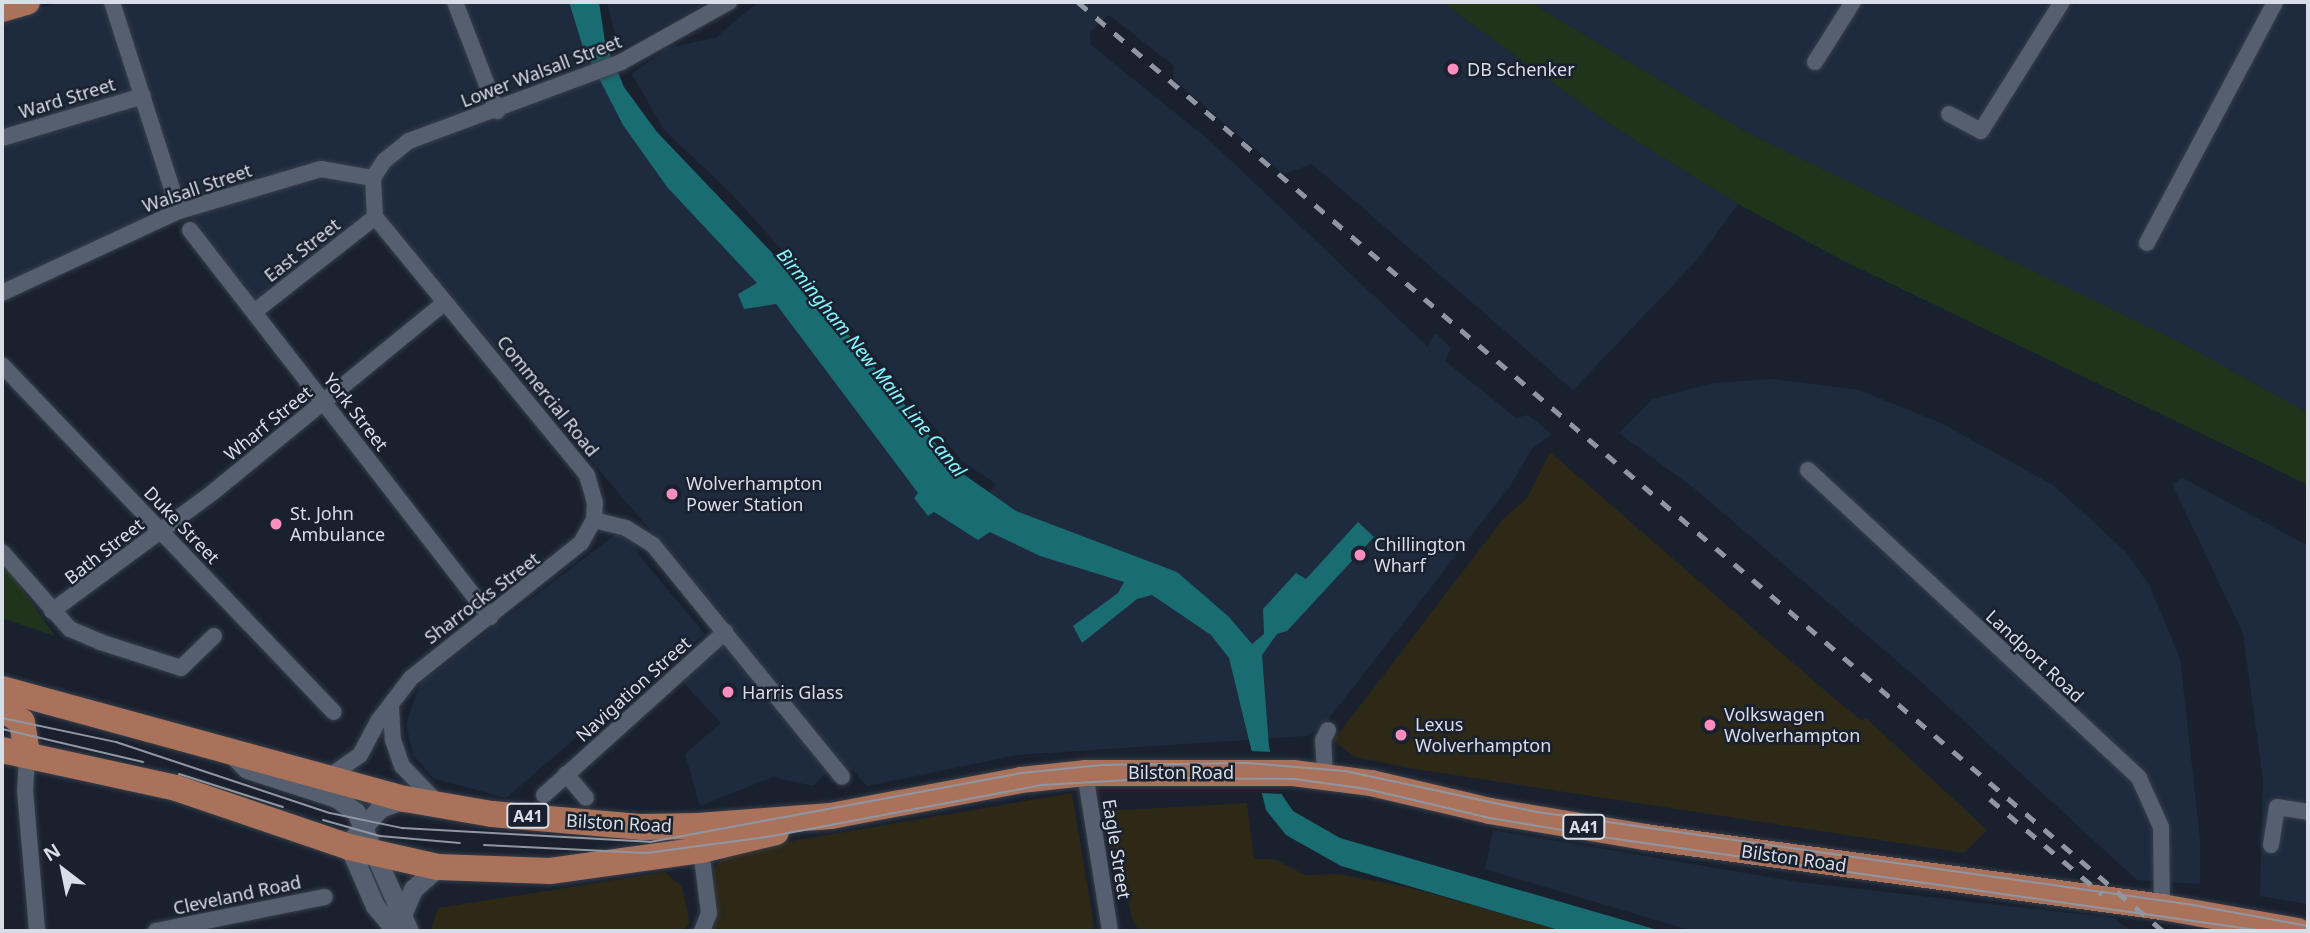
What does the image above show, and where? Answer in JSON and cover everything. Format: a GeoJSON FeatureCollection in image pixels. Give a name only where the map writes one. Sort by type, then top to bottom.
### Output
{"type":"FeatureCollection","features":[{"type":"Feature","properties":{"kind":"highway"},"geometry":{"type":"LineString","coordinates":[[2,9],[27,2]]}},
{"type":"Feature","properties":{"kind":"highway","name":"Bilston Road"},"geometry":{"type":"LineString","coordinates":[[2,690],[447,809],[642,827],[831,816]]}},
{"type":"Feature","properties":{"kind":"highway"},"geometry":{"type":"LineString","coordinates":[[2,708],[22,722],[10,752]]}},
{"type":"Feature","properties":{"kind":"highway","name":"Bilston Road"},"geometry":{"type":"LineString","coordinates":[[10,752],[176,788],[438,867],[550,871],[701,850],[831,816],[1021,780],[1085,773],[1293,773],[1325,776],[1645,837],[2162,907],[2298,931]]}},
{"type":"Feature","properties":{"kind":"street"},"geometry":{"type":"LineString","coordinates":[[112,2],[179,211]]}},
{"type":"Feature","properties":{"kind":"street"},"geometry":{"type":"LineString","coordinates":[[455,2],[496,111]]}},
{"type":"Feature","properties":{"kind":"street","name":"Lower Walsall Street"},"geometry":{"type":"LineString","coordinates":[[373,178],[384,161],[409,141],[496,111],[621,62],[729,2]]}},
{"type":"Feature","properties":{"kind":"street"},"geometry":{"type":"LineString","coordinates":[[1815,62],[1853,2]]}},
{"type":"Feature","properties":{"kind":"street"},"geometry":{"type":"LineString","coordinates":[[1949,114],[1982,131],[2062,2]]}},
{"type":"Feature","properties":{"kind":"street"},"geometry":{"type":"LineString","coordinates":[[2147,243],[2275,2]]}},
{"type":"Feature","properties":{"kind":"street","name":"Ward Street"},"geometry":{"type":"LineString","coordinates":[[2,138],[143,96]]}},
{"type":"Feature","properties":{"kind":"street","name":"Walsall Street"},"geometry":{"type":"LineString","coordinates":[[2,293],[179,211],[321,169],[373,178]]}},
{"type":"Feature","properties":{"kind":"street"},"geometry":{"type":"LineString","coordinates":[[373,178],[375,217]]}},
{"type":"Feature","properties":{"kind":"street","name":"Commercial Road"},"geometry":{"type":"LineString","coordinates":[[375,217],[587,475],[594,492],[594,520]]}},
{"type":"Feature","properties":{"kind":"street","name":"East Street"},"geometry":{"type":"LineString","coordinates":[[254,312],[375,217]]}},
{"type":"Feature","properties":{"kind":"street","name":"York Street"},"geometry":{"type":"LineString","coordinates":[[190,230],[490,617]]}},
{"type":"Feature","properties":{"kind":"street","name":"Wharf Street"},"geometry":{"type":"LineString","coordinates":[[212,493],[445,302]]}},
{"type":"Feature","properties":{"kind":"street","name":"Duke Street"},"geometry":{"type":"LineString","coordinates":[[2,365],[334,712]]}},
{"type":"Feature","properties":{"kind":"street","name":"Landport Road"},"geometry":{"type":"LineString","coordinates":[[1808,470],[2139,778],[2161,827],[2162,907]]}},
{"type":"Feature","properties":{"kind":"street","name":"Bath Street"},"geometry":{"type":"LineString","coordinates":[[52,611],[212,493]]}},
{"type":"Feature","properties":{"kind":"street"},"geometry":{"type":"LineString","coordinates":[[594,520],[626,528],[653,545],[842,777]]}},
{"type":"Feature","properties":{"kind":"street","name":"Sharrocks Street"},"geometry":{"type":"LineString","coordinates":[[327,778],[360,755],[411,678],[581,542],[594,520]]}},
{"type":"Feature","properties":{"kind":"street"},"geometry":{"type":"LineString","coordinates":[[2,552],[52,611],[71,629],[181,668],[214,636]]}},
{"type":"Feature","properties":{"kind":"street","name":"Navigation Street"},"geometry":{"type":"LineString","coordinates":[[544,795],[725,632]]}},
{"type":"Feature","properties":{"kind":"street"},"geometry":{"type":"LineString","coordinates":[[391,706],[393,740],[402,766],[418,786],[447,809]]}},
{"type":"Feature","properties":{"kind":"street"},"geometry":{"type":"LineString","coordinates":[[1325,776],[1323,740],[1328,730]]}},
{"type":"Feature","properties":{"kind":"street"},"geometry":{"type":"LineString","coordinates":[[10,752],[25,790]]}},
{"type":"Feature","properties":{"kind":"street"},"geometry":{"type":"LineString","coordinates":[[10,752],[25,790],[37,931]]}},
{"type":"Feature","properties":{"kind":"street"},"geometry":{"type":"LineString","coordinates":[[231,752],[247,769],[348,804],[361,842],[403,926]]}},
{"type":"Feature","properties":{"kind":"street","name":"Eagle Street"},"geometry":{"type":"LineString","coordinates":[[1085,773],[1110,931]]}},
{"type":"Feature","properties":{"kind":"street"},"geometry":{"type":"LineString","coordinates":[[566,774],[586,798]]}},
{"type":"Feature","properties":{"kind":"street"},"geometry":{"type":"LineString","coordinates":[[361,842],[380,808],[405,799]]}},
{"type":"Feature","properties":{"kind":"street"},"geometry":{"type":"LineString","coordinates":[[2271,845],[2277,807],[2308,812]]}},
{"type":"Feature","properties":{"kind":"street"},"geometry":{"type":"LineString","coordinates":[[701,850],[709,913],[702,931]]}},
{"type":"Feature","properties":{"kind":"street"},"geometry":{"type":"LineString","coordinates":[[403,926],[412,889],[438,867]]}},
{"type":"Feature","properties":{"kind":"street","name":"Cleveland Road"},"geometry":{"type":"LineString","coordinates":[[156,931],[325,897]]}},
{"type":"Feature","properties":{"kind":"shaded area"},"geometry":{"type":"Polygon","coordinates":[[[61,2],[569,2],[623,125],[667,187],[758,284],[753,289],[776,304],[918,493],[914,498],[928,516],[933,512],[959,528],[996,484],[962,461],[850,325],[728,190],[664,130],[632,74],[667,48],[715,38],[758,2],[1442,2],[1611,125],[1738,204],[1697,260],[1573,390],[1312,164],[1284,174],[1173,79],[1174,66],[1109,15],[1090,32],[1091,45],[1210,141],[1427,346],[1435,333],[1451,348],[1445,361],[1516,418],[1528,415],[1552,434],[1532,449],[1510,486],[1323,726],[1306,736],[1017,755],[867,786],[852,769],[833,783],[825,774],[813,786],[773,777],[700,806],[685,754],[721,723],[679,678],[737,632],[379,211],[255,306],[202,237],[182,202],[2,286],[2,18],[61,2]]]}},
{"type":"Feature","properties":{"kind":"shaded area"},"geometry":{"type":"Polygon","coordinates":[[[607,2],[709,2],[619,49],[607,2]]]}},
{"type":"Feature","properties":{"kind":"shaded area"},"geometry":{"type":"Polygon","coordinates":[[[1442,2],[1530,2],[1746,132],[2180,342],[2308,413],[2308,485],[1842,260],[1738,204],[1611,125],[1442,2]]]}},
{"type":"Feature","properties":{"kind":"shaded area"},"geometry":{"type":"Polygon","coordinates":[[[1530,2],[2308,2],[2308,413],[2180,342],[1746,132],[1530,2]]]}},
{"type":"Feature","properties":{"kind":"shaded area"},"geometry":{"type":"Polygon","coordinates":[[[1773,379],[1859,390],[1941,423],[2053,485],[2125,551],[2149,585],[2180,658],[2200,839],[2200,884],[2137,880],[1917,678],[1695,489],[1619,433],[1653,399],[1713,383],[1773,379]]]}},
{"type":"Feature","properties":{"kind":"shaded area"},"geometry":{"type":"Polygon","coordinates":[[[1550,452],[1830,695],[1862,721],[1866,718],[1987,830],[1964,853],[1415,769],[1355,757],[1333,741],[1503,519],[1527,498],[1550,452]]]}},
{"type":"Feature","properties":{"kind":"shaded area"},"geometry":{"type":"Polygon","coordinates":[[[2183,478],[2308,546],[2308,904],[2260,896],[2263,780],[2243,633],[2172,484],[2183,478]]]}},
{"type":"Feature","properties":{"kind":"shaded area"},"geometry":{"type":"Polygon","coordinates":[[[615,535],[631,538],[642,559],[705,634],[624,696],[506,798],[433,778],[413,755],[406,724],[421,682],[615,535]]]}},
{"type":"Feature","properties":{"kind":"shaded area"},"geometry":{"type":"Polygon","coordinates":[[[2,563],[10,572],[55,636],[2,618],[2,563]]]}},
{"type":"Feature","properties":{"kind":"shaded area"},"geometry":{"type":"Polygon","coordinates":[[[1072,793],[1095,931],[711,931],[715,925],[714,869],[727,852],[1072,793]]]}},
{"type":"Feature","properties":{"kind":"shaded area"},"geometry":{"type":"Polygon","coordinates":[[[1247,803],[1254,859],[1274,859],[1305,875],[1339,874],[1411,888],[1562,931],[1139,931],[1132,918],[1119,861],[1109,852],[1105,811],[1247,803]]]}},
{"type":"Feature","properties":{"kind":"shaded area"},"geometry":{"type":"Polygon","coordinates":[[[1493,830],[1798,882],[2114,918],[2131,931],[1693,931],[1485,869],[1493,830]]]}},
{"type":"Feature","properties":{"kind":"shaded area"},"geometry":{"type":"Polygon","coordinates":[[[665,872],[682,887],[690,923],[683,931],[431,931],[438,908],[665,872]]]}},
{"type":"Feature","properties":{"kind":"water","name":"Birmingham New Main Line Canal"},"geometry":{"type":"Polygon","coordinates":[[[569,2],[599,2],[605,42],[624,87],[657,132],[840,324],[956,469],[1016,511],[1177,572],[1229,617],[1252,644],[1264,634],[1263,609],[1296,573],[1306,579],[1358,522],[1374,537],[1287,631],[1277,634],[1262,655],[1269,747],[1282,795],[1293,811],[1340,838],[1661,931],[1562,931],[1341,866],[1286,835],[1266,810],[1229,658],[1211,635],[1152,595],[1137,599],[1082,643],[1073,626],[1118,593],[1124,582],[1040,556],[990,532],[978,540],[934,512],[928,516],[914,498],[918,493],[776,304],[744,309],[738,294],[757,283],[667,187],[623,125],[583,47],[569,2]]]}},
{"type":"Feature","properties":{"kind":"pier"},"geometry":{"type":"Polygon","coordinates":[[[1249,751],[1273,752],[1285,794],[1259,793],[1249,751]]]}},
{"type":"Feature","properties":{"kind":"tram line"},"geometry":{"type":"LineString","coordinates":[[2,718],[116,742],[330,813],[402,828],[650,842],[1021,773],[1102,765],[1247,763],[1345,771],[1537,812],[2193,905],[2308,926]]}},
{"type":"Feature","properties":{"kind":"tram line"},"geometry":{"type":"LineString","coordinates":[[2,729],[143,762]]}},
{"type":"Feature","properties":{"kind":"tram line"},"geometry":{"type":"LineString","coordinates":[[179,774],[283,807]]}},
{"type":"Feature","properties":{"kind":"tram line"},"geometry":{"type":"LineString","coordinates":[[484,845],[646,853],[767,837],[1042,785],[1164,778],[1294,779],[1367,789],[1490,818],[1616,839],[2264,931]]}},
{"type":"Feature","properties":{"kind":"tram line"},"geometry":{"type":"LineString","coordinates":[[323,820],[380,836],[460,843]]}},
{"type":"Feature","properties":{"kind":"railway"},"geometry":{"type":"LineString","coordinates":[[1078,2],[2163,931]]}},
{"type":"Feature","properties":{"kind":"railway"},"geometry":{"type":"LineString","coordinates":[[1990,799],[2102,894]]}},
{"type":"Feature","properties":{"kind":"place","name":"DB Schenker"},"geometry":{"type":"Point","coordinates":[1453,69]}},
{"type":"Feature","properties":{"kind":"place","name":"Wolverhampton Power Station"},"geometry":{"type":"Point","coordinates":[672,494]}},
{"type":"Feature","properties":{"kind":"place","name":"St. John Ambulance"},"geometry":{"type":"Point","coordinates":[276,524]}},
{"type":"Feature","properties":{"kind":"place","name":"Chillington Wharf"},"geometry":{"type":"Point","coordinates":[1360,555]}},
{"type":"Feature","properties":{"kind":"place","name":"Harris Glass"},"geometry":{"type":"Point","coordinates":[728,692]}},
{"type":"Feature","properties":{"kind":"place","name":"Volkswagen Wolverhampton"},"geometry":{"type":"Point","coordinates":[1710,725]}},
{"type":"Feature","properties":{"kind":"place","name":"Lexus Wolverhampton"},"geometry":{"type":"Point","coordinates":[1401,735]}}]}
